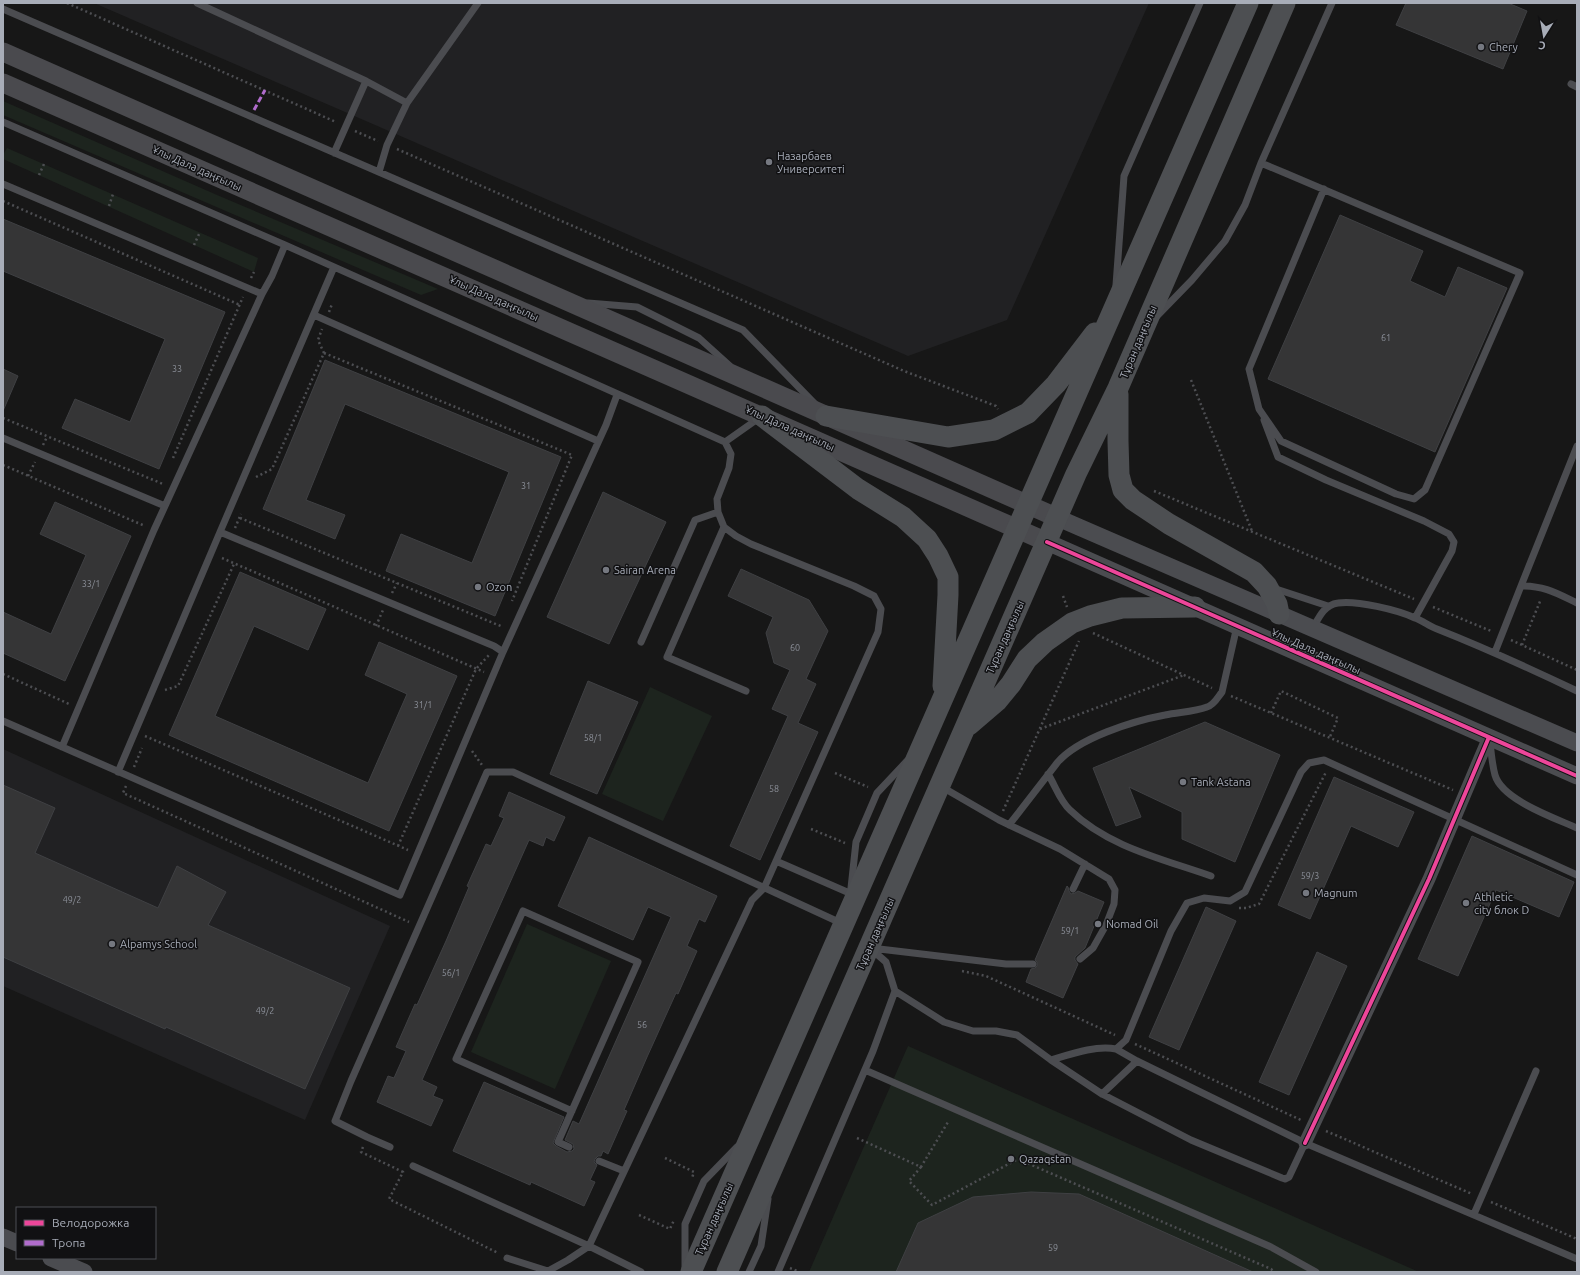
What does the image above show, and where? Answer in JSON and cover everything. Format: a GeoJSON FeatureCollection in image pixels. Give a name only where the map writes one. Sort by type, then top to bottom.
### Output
{"type":"FeatureCollection","features":[{"type":"Feature","properties":{"kind":"main road"},"geometry":{"type":"LineString","coordinates":[[1029,505],[1248,3]]}},
{"type":"Feature","properties":{"kind":"main road","name":"Тұран даңғылы"},"geometry":{"type":"LineString","coordinates":[[727,1272],[1076,474],[1118,388],[1285,3]]}},
{"type":"Feature","properties":{"kind":"main road","name":"Ұлы Дала даңғылы"},"geometry":{"type":"LineString","coordinates":[[3,52],[1058,518]]}},
{"type":"Feature","properties":{"kind":"main road","name":"Ұлы Дала даңғылы"},"geometry":{"type":"LineString","coordinates":[[3,83],[1047,542]]}},
{"type":"Feature","properties":{"kind":"main road"},"geometry":{"type":"LineString","coordinates":[[826,416],[948,437],[994,430],[1028,413],[1056,384],[1114,309]]}},
{"type":"Feature","properties":{"kind":"main road"},"geometry":{"type":"LineString","coordinates":[[1118,388],[1119,475],[1124,490],[1133,500],[1169,524],[1254,572],[1267,586],[1277,604],[1279,614]]}},
{"type":"Feature","properties":{"kind":"main road"},"geometry":{"type":"LineString","coordinates":[[762,416],[858,489],[903,517],[927,539],[938,556],[948,577],[943,700]]}},
{"type":"Feature","properties":{"kind":"main road","name":"Тұран даңғылы"},"geometry":{"type":"LineString","coordinates":[[691,1272],[850,907],[1029,505]]}},
{"type":"Feature","properties":{"kind":"main road"},"geometry":{"type":"LineString","coordinates":[[966,728],[996,701],[1011,684],[1027,659],[1036,650],[1045,642],[1078,626],[1090,616],[1122,608],[1196,607]]}},
{"type":"Feature","properties":{"kind":"street","name":"Ұлы Дала даңғылы"},"geometry":{"type":"LineString","coordinates":[[1058,518],[1577,743]]}},
{"type":"Feature","properties":{"kind":"street","name":"Ұлы Дала даңғылы"},"geometry":{"type":"LineString","coordinates":[[1047,542],[1577,776]]}},
{"type":"Feature","properties":{"kind":"street"},"geometry":{"type":"LineString","coordinates":[[1305,1143],[1429,880],[1489,737]]}},
{"type":"Feature","properties":{"kind":"street"},"geometry":{"type":"LineString","coordinates":[[3,1237],[16,1243]]}},
{"type":"Feature","properties":{"kind":"street"},"geometry":{"type":"LineString","coordinates":[[53,1259],[84,1272]]}},
{"type":"Feature","properties":{"kind":"lane"},"geometry":{"type":"LineString","coordinates":[[197,3],[366,81],[407,103]]}},
{"type":"Feature","properties":{"kind":"lane"},"geometry":{"type":"LineString","coordinates":[[379,172],[387,145],[407,103],[478,3]]}},
{"type":"Feature","properties":{"kind":"lane"},"geometry":{"type":"LineString","coordinates":[[1114,309],[1124,176],[1200,3]]}},
{"type":"Feature","properties":{"kind":"lane"},"geometry":{"type":"LineString","coordinates":[[1143,330],[1192,280],[1225,241],[1245,205],[1261,163],[1332,3]]}},
{"type":"Feature","properties":{"kind":"lane"},"geometry":{"type":"LineString","coordinates":[[3,9],[743,330],[826,416]]}},
{"type":"Feature","properties":{"kind":"lane"},"geometry":{"type":"LineString","coordinates":[[334,153],[366,81]]}},
{"type":"Feature","properties":{"kind":"lane"},"geometry":{"type":"LineString","coordinates":[[3,122],[284,245],[725,442],[731,454],[729,468],[717,500],[718,512],[724,527],[736,536],[751,544],[854,586],[874,596],[880,609],[878,632],[764,888],[752,900],[589,1246],[548,1271],[507,1258]]}},
{"type":"Feature","properties":{"kind":"lane"},"geometry":{"type":"LineString","coordinates":[[1259,409],[1281,441],[1396,494],[1414,499],[1424,490],[1520,273],[1261,163]]}},
{"type":"Feature","properties":{"kind":"lane"},"geometry":{"type":"LineString","coordinates":[[3,184],[262,294]]}},
{"type":"Feature","properties":{"kind":"lane"},"geometry":{"type":"LineString","coordinates":[[1324,189],[1248,369],[1259,409],[1278,457],[1326,480],[1424,521],[1449,534],[1452,538],[1454,542],[1452,551],[1415,618]]}},
{"type":"Feature","properties":{"kind":"lane"},"geometry":{"type":"LineString","coordinates":[[62,747],[154,530],[262,294],[272,276],[284,245]]}},
{"type":"Feature","properties":{"kind":"lane"},"geometry":{"type":"LineString","coordinates":[[118,772],[334,268]]}},
{"type":"Feature","properties":{"kind":"lane"},"geometry":{"type":"LineString","coordinates":[[314,315],[598,441]]}},
{"type":"Feature","properties":{"kind":"lane"},"geometry":{"type":"LineString","coordinates":[[3,721],[400,895],[503,652],[598,441],[617,395]]}},
{"type":"Feature","properties":{"kind":"lane"},"geometry":{"type":"LineString","coordinates":[[725,442],[762,416]]}},
{"type":"Feature","properties":{"kind":"lane"},"geometry":{"type":"LineString","coordinates":[[3,438],[166,506]]}},
{"type":"Feature","properties":{"kind":"lane"},"geometry":{"type":"LineString","coordinates":[[1495,652],[1577,446]]}},
{"type":"Feature","properties":{"kind":"lane"},"geometry":{"type":"LineString","coordinates":[[641,642],[695,520],[718,512]]}},
{"type":"Feature","properties":{"kind":"lane"},"geometry":{"type":"LineString","coordinates":[[724,527],[668,657],[746,691]]}},
{"type":"Feature","properties":{"kind":"lane"},"geometry":{"type":"LineString","coordinates":[[220,532],[494,646],[503,652]]}},
{"type":"Feature","properties":{"kind":"lane"},"geometry":{"type":"LineString","coordinates":[[1267,586],[1328,606],[1337,603],[1354,602],[1374,606],[1415,618],[1430,626],[1495,652],[1577,691]]}},
{"type":"Feature","properties":{"kind":"lane"},"geometry":{"type":"LineString","coordinates":[[1521,586],[1546,588],[1577,603]]}},
{"type":"Feature","properties":{"kind":"lane"},"geometry":{"type":"LineString","coordinates":[[1313,629],[1328,606]]}},
{"type":"Feature","properties":{"kind":"lane"},"geometry":{"type":"LineString","coordinates":[[1009,825],[1064,754],[1073,748],[1096,737],[1157,717],[1209,707],[1222,692],[1237,626]]}},
{"type":"Feature","properties":{"kind":"lane"},"geometry":{"type":"LineString","coordinates":[[1489,737],[1495,776],[1503,789],[1521,803],[1577,828]]}},
{"type":"Feature","properties":{"kind":"lane"},"geometry":{"type":"LineString","coordinates":[[1116,1049],[1126,1040],[1171,932],[1187,903],[1204,898],[1230,901],[1245,892],[1301,772],[1310,763],[1324,760],[1330,762],[1577,875]]}},
{"type":"Feature","properties":{"kind":"lane"},"geometry":{"type":"LineString","coordinates":[[390,1147],[367,1138],[335,1121],[486,772],[513,772],[764,888],[850,907]]}},
{"type":"Feature","properties":{"kind":"lane"},"geometry":{"type":"LineString","coordinates":[[1048,774],[1069,810],[1094,828],[1118,843],[1211,876]]}},
{"type":"Feature","properties":{"kind":"lane"},"geometry":{"type":"LineString","coordinates":[[940,786],[999,820],[1060,849],[1109,879],[1114,890],[1114,904],[1106,925],[1093,948],[1080,959]]}},
{"type":"Feature","properties":{"kind":"lane"},"geometry":{"type":"LineString","coordinates":[[776,861],[850,907]]}},
{"type":"Feature","properties":{"kind":"lane"},"geometry":{"type":"LineString","coordinates":[[1073,889],[1085,864]]}},
{"type":"Feature","properties":{"kind":"lane"},"geometry":{"type":"LineString","coordinates":[[568,1147],[558,1142],[572,1111],[638,962],[523,911],[456,1059],[572,1111]]}},
{"type":"Feature","properties":{"kind":"lane"},"geometry":{"type":"LineString","coordinates":[[869,947],[1006,964],[1033,964]]}},
{"type":"Feature","properties":{"kind":"lane"},"geometry":{"type":"LineString","coordinates":[[869,947],[886,962],[896,991],[944,1022],[973,1030],[996,1030],[1017,1035],[1102,1094],[1191,1140],[1285,1179],[1289,1177],[1305,1143]]}},
{"type":"Feature","properties":{"kind":"lane"},"geometry":{"type":"LineString","coordinates":[[778,1272],[865,1070],[896,991]]}},
{"type":"Feature","properties":{"kind":"lane"},"geometry":{"type":"LineString","coordinates":[[1051,1060],[1070,1054],[1105,1047],[1116,1049],[1137,1061],[1305,1143],[1577,1258]]}},
{"type":"Feature","properties":{"kind":"lane"},"geometry":{"type":"LineString","coordinates":[[1102,1094],[1137,1061]]}},
{"type":"Feature","properties":{"kind":"lane"},"geometry":{"type":"LineString","coordinates":[[865,1070],[1271,1247],[1316,1272]]}},
{"type":"Feature","properties":{"kind":"lane"},"geometry":{"type":"LineString","coordinates":[[1474,1214],[1536,1071]]}},
{"type":"Feature","properties":{"kind":"lane"},"geometry":{"type":"LineString","coordinates":[[685,1272],[685,1224],[704,1181],[753,1132]]}},
{"type":"Feature","properties":{"kind":"lane"},"geometry":{"type":"LineString","coordinates":[[599,1161],[624,1171]]}},
{"type":"Feature","properties":{"kind":"lane"},"geometry":{"type":"LineString","coordinates":[[413,1166],[589,1246],[641,1272]]}},
{"type":"Feature","properties":{"kind":"lane"},"geometry":{"type":"LineString","coordinates":[[749,1272],[761,1246],[772,1168]]}},
{"type":"Feature","properties":{"kind":"path"},"geometry":{"type":"LineString","coordinates":[[67,3],[387,145],[897,367],[996,406],[1008,423]]}},
{"type":"Feature","properties":{"kind":"path"},"geometry":{"type":"LineString","coordinates":[[39,175],[44,164]]}},
{"type":"Feature","properties":{"kind":"path"},"geometry":{"type":"LineString","coordinates":[[109,206],[114,194]]}},
{"type":"Feature","properties":{"kind":"path"},"geometry":{"type":"LineString","coordinates":[[3,201],[240,305]]}},
{"type":"Feature","properties":{"kind":"path"},"geometry":{"type":"LineString","coordinates":[[194,244],[200,232]]}},
{"type":"Feature","properties":{"kind":"path"},"geometry":{"type":"LineString","coordinates":[[171,462],[254,272]]}},
{"type":"Feature","properties":{"kind":"path"},"geometry":{"type":"LineString","coordinates":[[332,304],[318,340],[324,353],[572,454],[511,605]]}},
{"type":"Feature","properties":{"kind":"path"},"geometry":{"type":"LineString","coordinates":[[254,478],[272,469],[324,353]]}},
{"type":"Feature","properties":{"kind":"path"},"geometry":{"type":"LineString","coordinates":[[1191,380],[1252,532]]}},
{"type":"Feature","properties":{"kind":"path"},"geometry":{"type":"LineString","coordinates":[[3,418],[174,489]]}},
{"type":"Feature","properties":{"kind":"path"},"geometry":{"type":"LineString","coordinates":[[3,465],[154,530]]}},
{"type":"Feature","properties":{"kind":"path"},"geometry":{"type":"LineString","coordinates":[[162,484],[165,477]]}},
{"type":"Feature","properties":{"kind":"path"},"geometry":{"type":"LineString","coordinates":[[1150,490],[1423,603]]}},
{"type":"Feature","properties":{"kind":"path"},"geometry":{"type":"LineString","coordinates":[[242,511],[221,559],[300,591],[494,676]]}},
{"type":"Feature","properties":{"kind":"path"},"geometry":{"type":"LineString","coordinates":[[229,512],[240,518],[502,626],[512,632]]}},
{"type":"Feature","properties":{"kind":"path"},"geometry":{"type":"LineString","coordinates":[[162,691],[178,686],[234,564]]}},
{"type":"Feature","properties":{"kind":"path"},"geometry":{"type":"LineString","coordinates":[[1522,645],[1546,588]]}},
{"type":"Feature","properties":{"kind":"path"},"geometry":{"type":"LineString","coordinates":[[398,846],[476,669],[487,658],[494,646],[505,619]]}},
{"type":"Feature","properties":{"kind":"path"},"geometry":{"type":"LineString","coordinates":[[999,820],[1039,730],[1078,626],[1329,739],[1464,795]]}},
{"type":"Feature","properties":{"kind":"path"},"geometry":{"type":"LineString","coordinates":[[3,674],[68,704],[66,710]]}},
{"type":"Feature","properties":{"kind":"path"},"geometry":{"type":"LineString","coordinates":[[1039,730],[1184,675]]}},
{"type":"Feature","properties":{"kind":"path"},"geometry":{"type":"LineString","coordinates":[[1271,713],[1281,691],[1338,718],[1329,739]]}},
{"type":"Feature","properties":{"kind":"path"},"geometry":{"type":"LineString","coordinates":[[148,730],[131,778],[123,793],[419,926]]}},
{"type":"Feature","properties":{"kind":"path"},"geometry":{"type":"LineString","coordinates":[[136,732],[417,854]]}},
{"type":"Feature","properties":{"kind":"path"},"geometry":{"type":"LineString","coordinates":[[466,742],[486,772]]}},
{"type":"Feature","properties":{"kind":"path"},"geometry":{"type":"LineString","coordinates":[[835,773],[869,788]]}},
{"type":"Feature","properties":{"kind":"path"},"geometry":{"type":"LineString","coordinates":[[811,829],[845,843],[848,836]]}},
{"type":"Feature","properties":{"kind":"path"},"geometry":{"type":"LineString","coordinates":[[957,970],[986,976],[1314,1125],[1577,1239]]}},
{"type":"Feature","properties":{"kind":"path"},"geometry":{"type":"LineString","coordinates":[[948,1122],[921,1167],[909,1181],[932,1205],[1018,1159],[1276,1272]]}},
{"type":"Feature","properties":{"kind":"path"},"geometry":{"type":"LineString","coordinates":[[367,1138],[361,1152],[403,1172],[389,1199],[507,1258]]}},
{"type":"Feature","properties":{"kind":"path"},"geometry":{"type":"LineString","coordinates":[[857,1138],[921,1167]]}},
{"type":"Feature","properties":{"kind":"path"},"geometry":{"type":"LineString","coordinates":[[665,1158],[694,1172],[691,1179]]}},
{"type":"Feature","properties":{"kind":"path"},"geometry":{"type":"LineString","coordinates":[[639,1215],[670,1229],[676,1214]]}},
{"type":"Feature","properties":{"kind":"shaded area","name":"Назарбаев Университеті"},"geometry":{"type":"Polygon","coordinates":[[[94,3],[1149,3],[1007,320],[908,356],[94,3]]]}},
{"type":"Feature","properties":{"kind":"shaded area"},"geometry":{"type":"Polygon","coordinates":[[[3,101],[217,195],[438,289],[421,295],[3,115],[3,101]]]}},
{"type":"Feature","properties":{"kind":"shaded area"},"geometry":{"type":"Polygon","coordinates":[[[7,148],[258,258],[254,272],[3,159],[3,155],[7,148]]]}},
{"type":"Feature","properties":{"kind":"shaded area"},"geometry":{"type":"Polygon","coordinates":[[[650,687],[712,716],[663,821],[602,794],[650,687]]]}},
{"type":"Feature","properties":{"kind":"shaded area"},"geometry":{"type":"Polygon","coordinates":[[[3,749],[390,926],[305,1120],[3,986],[3,749]]]}},
{"type":"Feature","properties":{"kind":"shaded area"},"geometry":{"type":"Polygon","coordinates":[[[527,924],[611,961],[555,1089],[471,1052],[527,924]]]}},
{"type":"Feature","properties":{"kind":"shaded area","name":"Qazaqstan"},"geometry":{"type":"Polygon","coordinates":[[[908,1046],[1419,1272],[809,1272],[908,1046]]]}},
{"type":"Feature","properties":{"kind":"building","name":"Chery"},"geometry":{"type":"Polygon","coordinates":[[[1406,3],[1508,3],[1527,11],[1503,69],[1396,25],[1406,3]]]}},
{"type":"Feature","properties":{"kind":"building"},"geometry":{"type":"Polygon","coordinates":[[[1340,215],[1423,251],[1410,281],[1445,297],[1458,267],[1507,288],[1435,452],[1268,379],[1340,215]]]}},
{"type":"Feature","properties":{"kind":"building"},"geometry":{"type":"Polygon","coordinates":[[[3,219],[225,312],[159,469],[62,428],[75,399],[130,422],[165,339],[3,271],[3,219]]]}},
{"type":"Feature","properties":{"kind":"building"},"geometry":{"type":"Polygon","coordinates":[[[325,360],[561,457],[495,616],[386,571],[401,534],[472,563],[509,472],[345,404],[306,500],[345,515],[335,539],[263,509],[325,360]]]}},
{"type":"Feature","properties":{"kind":"building"},"geometry":{"type":"Polygon","coordinates":[[[3,369],[18,376],[3,411],[3,369]]]}},
{"type":"Feature","properties":{"kind":"building","name":"Sairan Arena"},"geometry":{"type":"Polygon","coordinates":[[[603,492],[666,522],[609,644],[547,617],[603,492]]]}},
{"type":"Feature","properties":{"kind":"building"},"geometry":{"type":"Polygon","coordinates":[[[55,502],[131,536],[65,681],[3,653],[3,612],[51,634],[86,555],[40,534],[55,502]]]}},
{"type":"Feature","properties":{"kind":"building"},"geometry":{"type":"Polygon","coordinates":[[[741,569],[809,600],[828,631],[806,679],[816,684],[798,723],[818,732],[760,860],[730,846],[788,716],[772,709],[790,670],[774,663],[766,633],[773,617],[728,596],[741,569]]]}},
{"type":"Feature","properties":{"kind":"building"},"geometry":{"type":"Polygon","coordinates":[[[240,572],[326,609],[308,650],[254,626],[215,716],[368,783],[407,694],[365,675],[379,642],[457,676],[389,831],[169,735],[240,572]]]}},
{"type":"Feature","properties":{"kind":"building"},"geometry":{"type":"Polygon","coordinates":[[[588,681],[638,702],[597,794],[550,774],[588,681]]]}},
{"type":"Feature","properties":{"kind":"building","name":"Tank Astana"},"geometry":{"type":"Polygon","coordinates":[[[1205,722],[1280,755],[1235,862],[1182,839],[1182,812],[1129,787],[1141,817],[1116,826],[1093,768],[1205,722]]]}},
{"type":"Feature","properties":{"kind":"building"},"geometry":{"type":"Polygon","coordinates":[[[1334,777],[1414,812],[1398,847],[1351,826],[1310,919],[1278,905],[1334,777]]]}},
{"type":"Feature","properties":{"kind":"building"},"geometry":{"type":"Polygon","coordinates":[[[3,785],[55,808],[35,853],[158,908],[177,866],[226,892],[208,925],[350,988],[305,1089],[3,957],[3,785]]]}},
{"type":"Feature","properties":{"kind":"building"},"geometry":{"type":"Polygon","coordinates":[[[509,792],[565,817],[554,841],[546,837],[543,846],[529,840],[422,1080],[437,1087],[433,1096],[443,1100],[431,1126],[377,1102],[388,1076],[394,1078],[406,1051],[396,1047],[446,941],[469,887],[467,886],[486,844],[491,846],[504,818],[499,816],[509,792]]]}},
{"type":"Feature","properties":{"kind":"building","name":"Athletic city блок D"},"geometry":{"type":"Polygon","coordinates":[[[1472,836],[1574,882],[1559,917],[1496,890],[1458,976],[1418,959],[1472,836]]]}},
{"type":"Feature","properties":{"kind":"building"},"geometry":{"type":"Polygon","coordinates":[[[589,837],[717,896],[705,922],[699,919],[687,946],[697,951],[647,1057],[624,1110],[627,1111],[608,1154],[603,1151],[601,1156],[598,1156],[595,1159],[594,1162],[597,1165],[590,1180],[595,1182],[584,1206],[531,1182],[530,1185],[453,1151],[484,1082],[564,1117],[553,1143],[567,1152],[574,1149],[573,1144],[565,1140],[573,1121],[579,1124],[671,917],[648,907],[633,940],[558,906],[589,837]]]}},
{"type":"Feature","properties":{"kind":"building"},"geometry":{"type":"Polygon","coordinates":[[[1067,886],[1071,894],[1078,891],[1104,902],[1085,948],[1075,957],[1078,964],[1063,998],[1026,982],[1031,969],[1037,966],[1037,962],[1035,960],[1067,886]]]}},
{"type":"Feature","properties":{"kind":"building"},"geometry":{"type":"Polygon","coordinates":[[[1206,907],[1236,921],[1179,1050],[1149,1037],[1206,907]]]}},
{"type":"Feature","properties":{"kind":"building"},"geometry":{"type":"Polygon","coordinates":[[[1317,952],[1347,966],[1289,1095],[1259,1082],[1317,952]]]}},
{"type":"Feature","properties":{"kind":"building"},"geometry":{"type":"Polygon","coordinates":[[[1031,1192],[1079,1194],[1253,1272],[896,1272],[918,1223],[973,1197],[1031,1192]]]}},
{"type":"Feature","properties":{"kind":"marked path"},"geometry":{"type":"LineString","coordinates":[[254,110],[265,90]]}},
{"type":"Feature","properties":{"kind":"cycle path"},"geometry":{"type":"LineString","coordinates":[[1047,542],[1577,776]]}},
{"type":"Feature","properties":{"kind":"cycle path"},"geometry":{"type":"LineString","coordinates":[[1305,1143],[1429,879],[1489,737]]}},
{"type":"Feature","properties":{"kind":"place","name":"Chery"},"geometry":{"type":"Point","coordinates":[1481,47]}},
{"type":"Feature","properties":{"kind":"place","name":"Назарбаев Университеті"},"geometry":{"type":"Point","coordinates":[769,162]}},
{"type":"Feature","properties":{"kind":"place","name":"Sairan Arena"},"geometry":{"type":"Point","coordinates":[606,570]}},
{"type":"Feature","properties":{"kind":"place","name":"Ozon"},"geometry":{"type":"Point","coordinates":[478,587]}},
{"type":"Feature","properties":{"kind":"place","name":"Tank Astana"},"geometry":{"type":"Point","coordinates":[1183,782]}},
{"type":"Feature","properties":{"kind":"place","name":"Magnum"},"geometry":{"type":"Point","coordinates":[1306,893]}},
{"type":"Feature","properties":{"kind":"place","name":"Athletic city блок D"},"geometry":{"type":"Point","coordinates":[1466,903]}},
{"type":"Feature","properties":{"kind":"place","name":"Nomad Oil"},"geometry":{"type":"Point","coordinates":[1098,924]}},
{"type":"Feature","properties":{"kind":"place","name":"Alpamys School"},"geometry":{"type":"Point","coordinates":[112,944]}},
{"type":"Feature","properties":{"kind":"place","name":"Qazaqstan"},"geometry":{"type":"Point","coordinates":[1011,1159]}}]}
